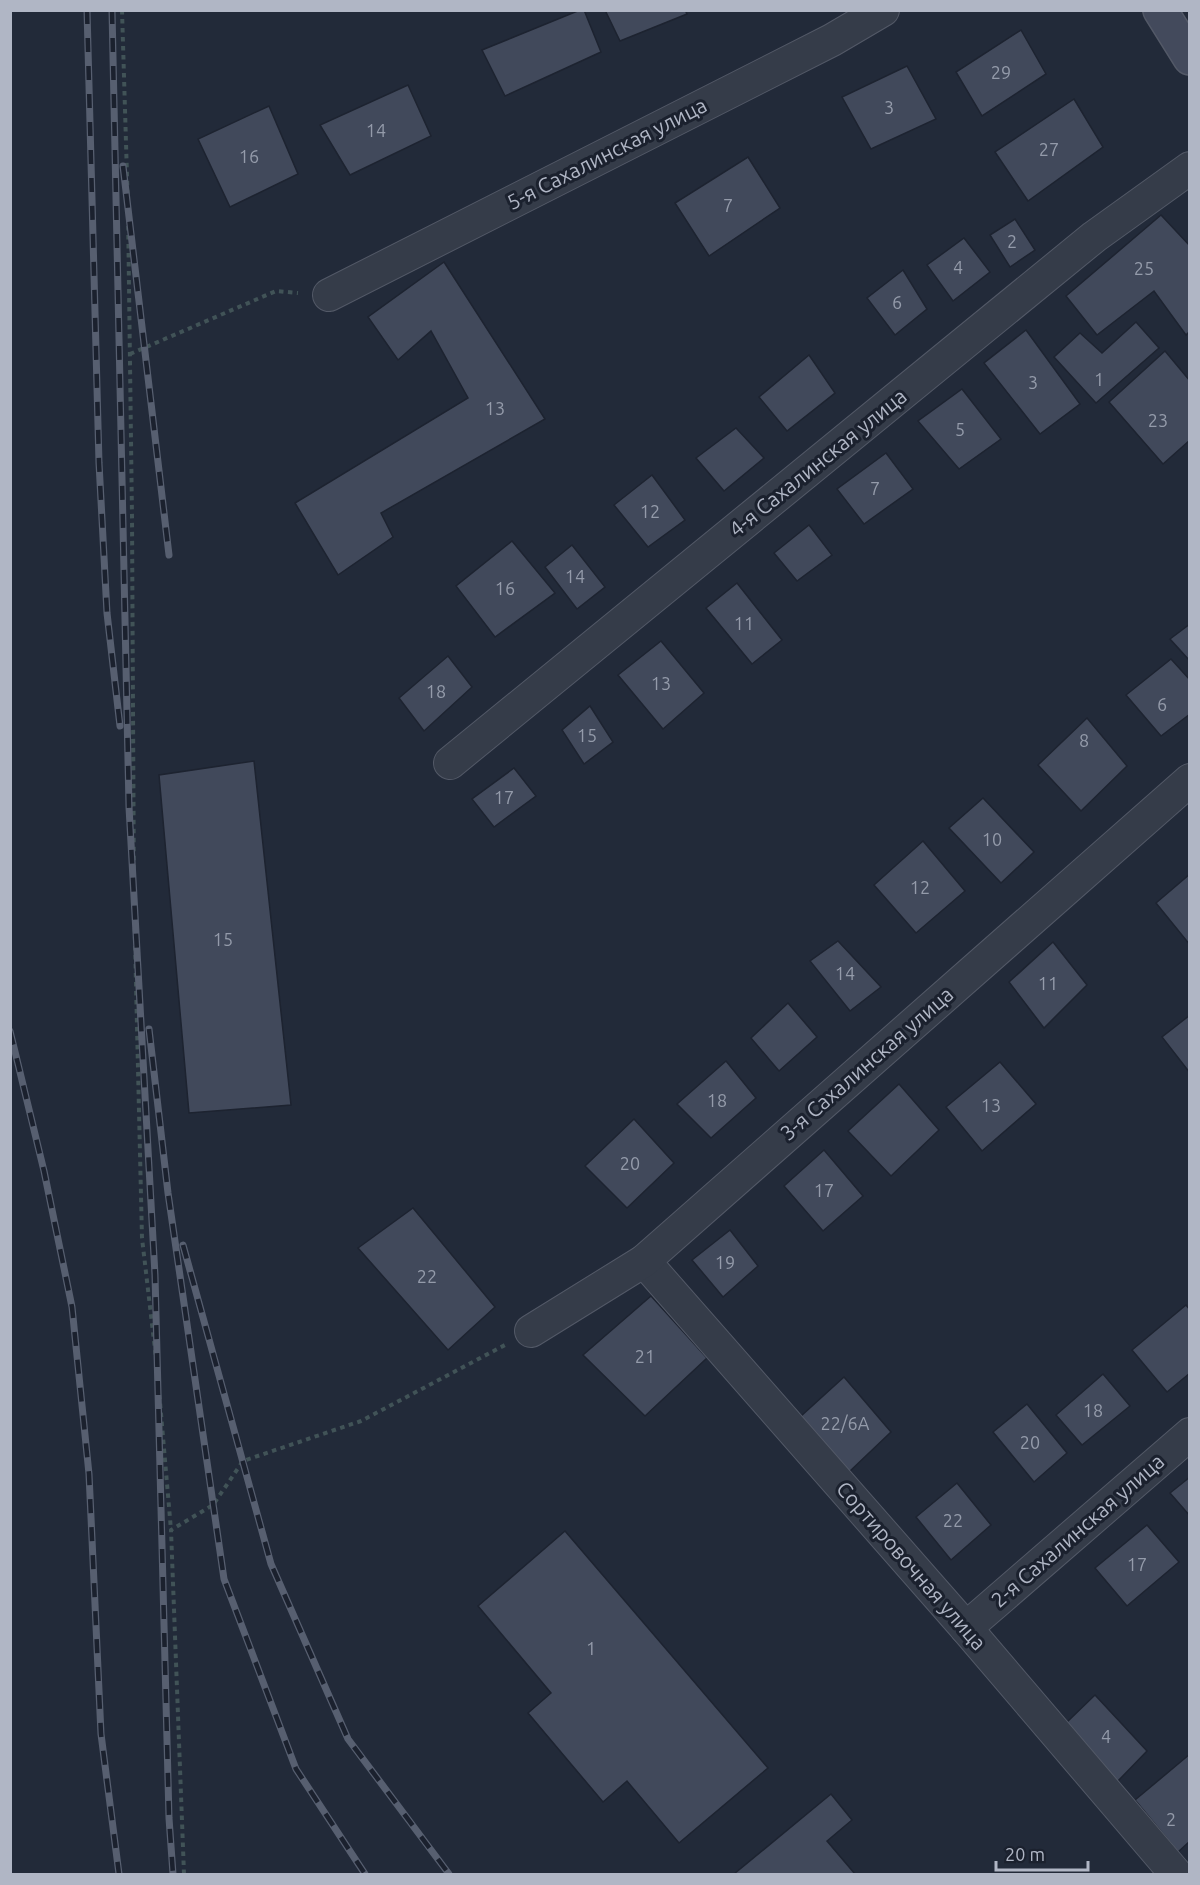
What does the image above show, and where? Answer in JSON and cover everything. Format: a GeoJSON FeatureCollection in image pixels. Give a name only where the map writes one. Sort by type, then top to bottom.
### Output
{"type":"FeatureCollection","features":[{"type":"Feature","properties":{"kind":"main road"},"geometry":{"type":"LineString","coordinates":[[1160,10],[1190,58]]}},
{"type":"Feature","properties":{"kind":"street","name":"5-я Сахалинская улица"},"geometry":{"type":"LineString","coordinates":[[329,295],[822,46],[883,10]]}},
{"type":"Feature","properties":{"kind":"street","name":"4-я Сахалинская улица"},"geometry":{"type":"LineString","coordinates":[[450,763],[1094,237],[1190,168]]}},
{"type":"Feature","properties":{"kind":"street","name":"3-я Сахалинская улица"},"geometry":{"type":"LineString","coordinates":[[531,1331],[644,1261],[1190,780]]}},
{"type":"Feature","properties":{"kind":"street","name":"Сортировочная улица"},"geometry":{"type":"LineString","coordinates":[[644,1261],[966,1628],[1176,1875]]}},
{"type":"Feature","properties":{"kind":"street","name":"2-я Сахалинская улица"},"geometry":{"type":"LineString","coordinates":[[966,1628],[1190,1434]]}},
{"type":"Feature","properties":{"kind":"path"},"geometry":{"type":"LineString","coordinates":[[122,10],[130,354],[134,899],[142,1238],[157,1367],[171,1530],[184,1875]]}},
{"type":"Feature","properties":{"kind":"path"},"geometry":{"type":"LineString","coordinates":[[130,354],[276,291],[329,295]]}},
{"type":"Feature","properties":{"kind":"path"},"geometry":{"type":"LineString","coordinates":[[171,1530],[213,1505],[243,1461],[361,1421],[531,1331]]}},
{"type":"Feature","properties":{"kind":"building"},"geometry":{"type":"Polygon","coordinates":[[[584,10],[601,52],[505,96],[482,50],[584,10]]]}},
{"type":"Feature","properties":{"kind":"building"},"geometry":{"type":"Polygon","coordinates":[[[605,10],[685,10],[687,14],[620,41],[605,10]]]}},
{"type":"Feature","properties":{"kind":"building"},"geometry":{"type":"Polygon","coordinates":[[[1021,30],[1046,74],[982,116],[956,72],[1021,30]]]}},
{"type":"Feature","properties":{"kind":"building"},"geometry":{"type":"Polygon","coordinates":[[[907,66],[936,119],[871,149],[842,97],[907,66]]]}},
{"type":"Feature","properties":{"kind":"building"},"geometry":{"type":"Polygon","coordinates":[[[408,85],[431,136],[350,175],[320,125],[408,85]]]}},
{"type":"Feature","properties":{"kind":"building"},"geometry":{"type":"Polygon","coordinates":[[[1074,99],[1103,147],[1028,201],[995,152],[1074,99]]]}},
{"type":"Feature","properties":{"kind":"building"},"geometry":{"type":"Polygon","coordinates":[[[269,106],[298,174],[230,207],[198,139],[269,106]]]}},
{"type":"Feature","properties":{"kind":"building"},"geometry":{"type":"Polygon","coordinates":[[[748,157],[780,208],[709,256],[675,203],[748,157]]]}},
{"type":"Feature","properties":{"kind":"building"},"geometry":{"type":"Polygon","coordinates":[[[1161,215],[1190,246],[1190,331],[1186,335],[1154,291],[1097,335],[1066,296],[1161,215]]]}},
{"type":"Feature","properties":{"kind":"building"},"geometry":{"type":"Polygon","coordinates":[[[1015,219],[1035,250],[1010,267],[990,235],[1015,219]]]}},
{"type":"Feature","properties":{"kind":"building"},"geometry":{"type":"Polygon","coordinates":[[[964,238],[990,272],[953,301],[927,265],[964,238]]]}},
{"type":"Feature","properties":{"kind":"building"},"geometry":{"type":"Polygon","coordinates":[[[444,262],[545,419],[381,513],[393,537],[338,575],[295,503],[468,398],[431,331],[398,360],[368,317],[444,262]]]}},
{"type":"Feature","properties":{"kind":"building"},"geometry":{"type":"Polygon","coordinates":[[[903,270],[927,309],[895,335],[867,298],[903,270]]]}},
{"type":"Feature","properties":{"kind":"building"},"geometry":{"type":"Polygon","coordinates":[[[1136,322],[1159,348],[1096,403],[1054,357],[1080,333],[1102,353],[1136,322]]]}},
{"type":"Feature","properties":{"kind":"building"},"geometry":{"type":"Polygon","coordinates":[[[1026,330],[1080,404],[1040,434],[984,363],[1026,330]]]}},
{"type":"Feature","properties":{"kind":"building"},"geometry":{"type":"Polygon","coordinates":[[[1165,351],[1190,381],[1190,440],[1163,464],[1109,402],[1165,351]]]}},
{"type":"Feature","properties":{"kind":"building"},"geometry":{"type":"Polygon","coordinates":[[[809,355],[835,393],[787,431],[759,397],[809,355]]]}},
{"type":"Feature","properties":{"kind":"building"},"geometry":{"type":"Polygon","coordinates":[[[962,389],[1001,439],[959,469],[918,421],[962,389]]]}},
{"type":"Feature","properties":{"kind":"building"},"geometry":{"type":"Polygon","coordinates":[[[736,428],[764,458],[724,491],[696,458],[736,428]]]}},
{"type":"Feature","properties":{"kind":"building"},"geometry":{"type":"Polygon","coordinates":[[[886,453],[913,489],[864,524],[837,489],[886,453]]]}},
{"type":"Feature","properties":{"kind":"building"},"geometry":{"type":"Polygon","coordinates":[[[652,475],[685,520],[648,547],[614,505],[652,475]]]}},
{"type":"Feature","properties":{"kind":"building"},"geometry":{"type":"Polygon","coordinates":[[[809,525],[832,555],[797,581],[774,553],[809,525]]]}},
{"type":"Feature","properties":{"kind":"building"},"geometry":{"type":"Polygon","coordinates":[[[512,541],[555,593],[495,637],[456,586],[512,541]]]}},
{"type":"Feature","properties":{"kind":"building"},"geometry":{"type":"Polygon","coordinates":[[[572,545],[605,587],[577,609],[545,567],[572,545]]]}},
{"type":"Feature","properties":{"kind":"building"},"geometry":{"type":"Polygon","coordinates":[[[737,583],[782,640],[752,664],[706,608],[737,583]]]}},
{"type":"Feature","properties":{"kind":"building"},"geometry":{"type":"Polygon","coordinates":[[[1190,624],[1190,661],[1170,639],[1190,624]]]}},
{"type":"Feature","properties":{"kind":"building"},"geometry":{"type":"Polygon","coordinates":[[[661,641],[704,693],[663,729],[618,675],[661,641]]]}},
{"type":"Feature","properties":{"kind":"building"},"geometry":{"type":"Polygon","coordinates":[[[448,656],[472,687],[424,731],[399,698],[448,656]]]}},
{"type":"Feature","properties":{"kind":"building"},"geometry":{"type":"Polygon","coordinates":[[[1171,659],[1190,680],[1190,714],[1161,736],[1126,695],[1171,659]]]}},
{"type":"Feature","properties":{"kind":"building"},"geometry":{"type":"Polygon","coordinates":[[[590,706],[613,742],[584,764],[562,730],[590,706]]]}},
{"type":"Feature","properties":{"kind":"building"},"geometry":{"type":"Polygon","coordinates":[[[1087,718],[1127,766],[1081,811],[1038,765],[1087,718]]]}},
{"type":"Feature","properties":{"kind":"building"},"geometry":{"type":"Polygon","coordinates":[[[254,761],[291,1105],[189,1113],[159,775],[254,761]]]}},
{"type":"Feature","properties":{"kind":"building"},"geometry":{"type":"Polygon","coordinates":[[[514,768],[536,796],[494,827],[472,799],[514,768]]]}},
{"type":"Feature","properties":{"kind":"building"},"geometry":{"type":"Polygon","coordinates":[[[983,798],[1034,852],[1001,883],[949,828],[983,798]]]}},
{"type":"Feature","properties":{"kind":"building"},"geometry":{"type":"Polygon","coordinates":[[[923,841],[965,891],[916,933],[874,885],[923,841]]]}},
{"type":"Feature","properties":{"kind":"building"},"geometry":{"type":"Polygon","coordinates":[[[1190,874],[1190,945],[1156,903],[1190,874]]]}},
{"type":"Feature","properties":{"kind":"building"},"geometry":{"type":"Polygon","coordinates":[[[838,941],[881,987],[850,1011],[810,961],[838,941]]]}},
{"type":"Feature","properties":{"kind":"building"},"geometry":{"type":"Polygon","coordinates":[[[1053,942],[1087,985],[1044,1028],[1009,982],[1053,942]]]}},
{"type":"Feature","properties":{"kind":"building"},"geometry":{"type":"Polygon","coordinates":[[[788,1003],[817,1037],[779,1071],[751,1038],[788,1003]]]}},
{"type":"Feature","properties":{"kind":"building"},"geometry":{"type":"Polygon","coordinates":[[[1190,1015],[1190,1073],[1162,1037],[1190,1015]]]}},
{"type":"Feature","properties":{"kind":"building"},"geometry":{"type":"Polygon","coordinates":[[[726,1061],[756,1098],[711,1138],[677,1104],[726,1061]]]}},
{"type":"Feature","properties":{"kind":"building"},"geometry":{"type":"Polygon","coordinates":[[[1000,1062],[1036,1104],[982,1151],[946,1107],[1000,1062]]]}},
{"type":"Feature","properties":{"kind":"building"},"geometry":{"type":"Polygon","coordinates":[[[899,1084],[939,1130],[891,1176],[848,1131],[899,1084]]]}},
{"type":"Feature","properties":{"kind":"building"},"geometry":{"type":"Polygon","coordinates":[[[634,1119],[674,1163],[627,1208],[585,1166],[634,1119]]]}},
{"type":"Feature","properties":{"kind":"building"},"geometry":{"type":"Polygon","coordinates":[[[824,1150],[863,1196],[823,1231],[784,1186],[824,1150]]]}},
{"type":"Feature","properties":{"kind":"building"},"geometry":{"type":"Polygon","coordinates":[[[413,1208],[495,1307],[448,1350],[358,1248],[413,1208]]]}},
{"type":"Feature","properties":{"kind":"building"},"geometry":{"type":"Polygon","coordinates":[[[730,1230],[758,1266],[723,1297],[692,1260],[730,1230]]]}},
{"type":"Feature","properties":{"kind":"building"},"geometry":{"type":"Polygon","coordinates":[[[651,1296],[707,1358],[645,1416],[583,1355],[651,1296]]]}},
{"type":"Feature","properties":{"kind":"building"},"geometry":{"type":"Polygon","coordinates":[[[1186,1305],[1190,1310],[1190,1373],[1167,1392],[1132,1350],[1186,1305]]]}},
{"type":"Feature","properties":{"kind":"building"},"geometry":{"type":"Polygon","coordinates":[[[1103,1374],[1130,1406],[1082,1445],[1056,1415],[1103,1374]]]}},
{"type":"Feature","properties":{"kind":"building"},"geometry":{"type":"Polygon","coordinates":[[[844,1377],[891,1432],[849,1472],[800,1417],[844,1377]]]}},
{"type":"Feature","properties":{"kind":"building"},"geometry":{"type":"Polygon","coordinates":[[[1027,1404],[1067,1453],[1034,1482],[993,1432],[1027,1404]]]}},
{"type":"Feature","properties":{"kind":"building"},"geometry":{"type":"Polygon","coordinates":[[[1190,1477],[1190,1516],[1170,1493],[1190,1477]]]}},
{"type":"Feature","properties":{"kind":"building"},"geometry":{"type":"Polygon","coordinates":[[[957,1483],[991,1525],[951,1560],[916,1517],[957,1483]]]}},
{"type":"Feature","properties":{"kind":"building"},"geometry":{"type":"Polygon","coordinates":[[[1147,1525],[1179,1562],[1127,1606],[1095,1568],[1147,1525]]]}},
{"type":"Feature","properties":{"kind":"building"},"geometry":{"type":"Polygon","coordinates":[[[565,1531],[768,1768],[679,1843],[627,1781],[603,1802],[528,1713],[551,1693],[478,1606],[565,1531]]]}},
{"type":"Feature","properties":{"kind":"building"},"geometry":{"type":"Polygon","coordinates":[[[1095,1695],[1147,1751],[1117,1782],[1065,1724],[1095,1695]]]}},
{"type":"Feature","properties":{"kind":"building"},"geometry":{"type":"Polygon","coordinates":[[[1190,1754],[1190,1841],[1178,1852],[1135,1800],[1190,1754]]]}},
{"type":"Feature","properties":{"kind":"building"},"geometry":{"type":"Polygon","coordinates":[[[831,1794],[852,1820],[827,1841],[855,1874],[734,1874],[831,1794]]]}},
{"type":"Feature","properties":{"kind":"railway"},"geometry":{"type":"LineString","coordinates":[[87,10],[99,463],[107,613],[120,726]]}},
{"type":"Feature","properties":{"kind":"railway"},"geometry":{"type":"LineString","coordinates":[[112,10],[129,807],[155,1275],[169,1818],[173,1874]]}},
{"type":"Feature","properties":{"kind":"railway"},"geometry":{"type":"LineString","coordinates":[[123,166],[169,555]]}},
{"type":"Feature","properties":{"kind":"railway"},"geometry":{"type":"LineString","coordinates":[[149,1029],[168,1193],[224,1579],[296,1769],[365,1874]]}},
{"type":"Feature","properties":{"kind":"railway"},"geometry":{"type":"LineString","coordinates":[[10,1031],[44,1171],[72,1307],[89,1474],[101,1734],[119,1874]]}},
{"type":"Feature","properties":{"kind":"railway"},"geometry":{"type":"LineString","coordinates":[[183,1245],[271,1564],[348,1739],[449,1874]]}}]}
